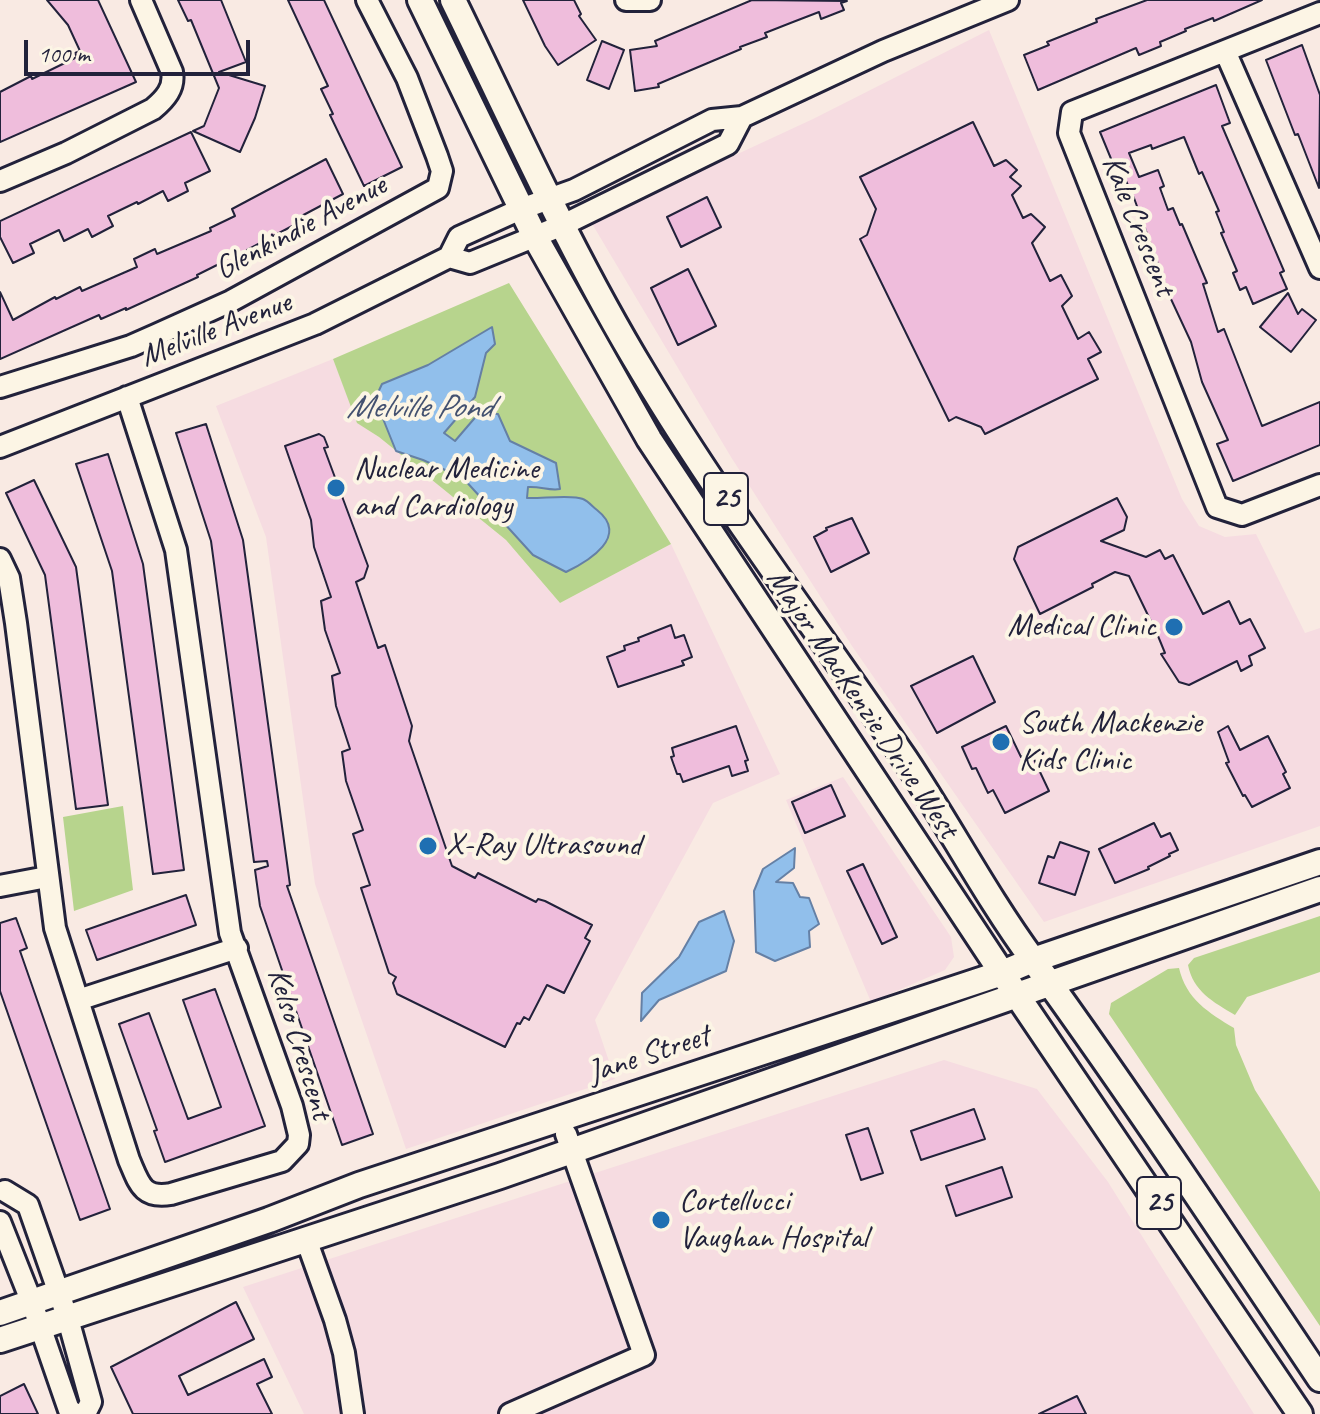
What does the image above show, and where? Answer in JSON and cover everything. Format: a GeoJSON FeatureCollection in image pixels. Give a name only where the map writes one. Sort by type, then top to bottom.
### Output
{"type":"FeatureCollection","features":[{"type":"Feature","properties":{"kind":"main road","name":"Major MacKenzie Drive West"},"geometry":{"type":"LineString","coordinates":[[420,0],[535,237],[649,439],[1016,994],[1300,1414]]}},
{"type":"Feature","properties":{"kind":"main road","name":"Major MacKenzie Drive West"},"geometry":{"type":"LineString","coordinates":[[453,0],[593,285],[679,429],[903,758],[1033,960],[1154,1131],[1320,1379]]}},
{"type":"Feature","properties":{"kind":"main road","name":"Jane Street"},"geometry":{"type":"LineString","coordinates":[[0,1313],[389,1175],[1002,973],[1320,862]]}},
{"type":"Feature","properties":{"kind":"main road","name":"Jane Street"},"geometry":{"type":"LineString","coordinates":[[0,1340],[306,1239],[569,1142],[1051,984],[1320,889]]}},
{"type":"Feature","properties":{"kind":"street"},"geometry":{"type":"LineString","coordinates":[[0,181],[66,153],[163,101],[173,81],[172,72],[141,0]]}},
{"type":"Feature","properties":{"kind":"street","name":"Glenkindie Avenue"},"geometry":{"type":"LineString","coordinates":[[0,387],[131,346],[231,301],[438,188],[442,171],[437,156],[407,78],[367,0]]}},
{"type":"Feature","properties":{"kind":"street"},"geometry":{"type":"LineString","coordinates":[[626,0],[650,0]]}},
{"type":"Feature","properties":{"kind":"street","name":"Melville Avenue"},"geometry":{"type":"LineString","coordinates":[[0,447],[315,324],[449,257],[459,237],[549,200],[712,120],[742,117],[883,51],[1008,0]]}},
{"type":"Feature","properties":{"kind":"street","name":"Kale Crescent"},"geometry":{"type":"LineString","coordinates":[[1320,13],[1072,112],[1069,133],[1217,507],[1242,515],[1320,485]]}},
{"type":"Feature","properties":{"kind":"street"},"geometry":{"type":"LineString","coordinates":[[1225,51],[1320,268]]}},
{"type":"Feature","properties":{"kind":"street","name":"Melville Avenue"},"geometry":{"type":"LineString","coordinates":[[449,257],[470,263],[563,225],[728,144],[742,117]]}},
{"type":"Feature","properties":{"kind":"street","name":"Kelso Crescent"},"geometry":{"type":"LineString","coordinates":[[0,559],[9,578],[16,623],[55,928],[139,1183],[148,1193],[157,1196],[171,1194],[282,1161],[298,1144],[299,1135],[292,1106],[230,933],[176,550],[127,397]]}},
{"type":"Feature","properties":{"kind":"street"},"geometry":{"type":"LineString","coordinates":[[0,886],[47,877]]}},
{"type":"Feature","properties":{"kind":"street"},"geometry":{"type":"LineString","coordinates":[[78,1000],[237,948]]}},
{"type":"Feature","properties":{"kind":"street"},"geometry":{"type":"LineString","coordinates":[[510,1414],[644,1355],[569,1142]]}},
{"type":"Feature","properties":{"kind":"street"},"geometry":{"type":"LineString","coordinates":[[2,1192],[28,1205],[68,1319],[91,1402],[85,1414]]}},
{"type":"Feature","properties":{"kind":"street"},"geometry":{"type":"LineString","coordinates":[[0,1222],[69,1410],[76,1414]]}},
{"type":"Feature","properties":{"kind":"street"},"geometry":{"type":"LineString","coordinates":[[306,1239],[341,1342],[353,1414]]}},
{"type":"Feature","properties":{"kind":"shaded area"},"geometry":{"type":"Polygon","coordinates":[[[989,30],[1182,499],[1199,526],[1225,537],[1256,534],[1305,633],[1320,628],[1320,826],[1044,922],[852,646],[731,457],[591,222],[813,119],[989,30]]]}},
{"type":"Feature","properties":{"kind":"shaded area"},"geometry":{"type":"Polygon","coordinates":[[[333,359],[358,423],[506,540],[560,603],[671,544],[780,774],[713,803],[595,1020],[615,1079],[406,1149],[315,884],[266,537],[216,406],[333,359]]]}},
{"type":"Feature","properties":{"kind":"shaded area"},"geometry":{"type":"Polygon","coordinates":[[[843,777],[951,937],[954,957],[945,970],[871,1002],[786,800],[843,777]]]}},
{"type":"Feature","properties":{"kind":"shaded area","name":"Cortellucci Vaughan Hospital"},"geometry":{"type":"Polygon","coordinates":[[[944,1060],[1037,1089],[1108,1182],[1254,1414],[304,1414],[243,1287],[944,1060]]]}},
{"type":"Feature","properties":{"kind":"green space"},"geometry":{"type":"Polygon","coordinates":[[[509,283],[671,544],[560,603],[506,540],[379,437],[357,423],[333,359],[509,283]]]}},
{"type":"Feature","properties":{"kind":"green space"},"geometry":{"type":"Polygon","coordinates":[[[123,806],[133,890],[74,911],[63,817],[123,806]]]}},
{"type":"Feature","properties":{"kind":"green space"},"geometry":{"type":"Polygon","coordinates":[[[1320,916],[1320,972],[1247,997],[1235,1015],[1212,1000],[1194,982],[1188,965],[1194,958],[1320,916]]]}},
{"type":"Feature","properties":{"kind":"green space"},"geometry":{"type":"Polygon","coordinates":[[[1179,968],[1193,997],[1207,1011],[1234,1028],[1236,1045],[1255,1090],[1320,1192],[1320,1326],[1109,1014],[1111,1003],[1168,969],[1179,968]]]}},
{"type":"Feature","properties":{"kind":"water","name":"Melville Pond"},"geometry":{"type":"Polygon","coordinates":[[[492,327],[495,344],[486,353],[475,397],[444,433],[455,441],[479,413],[498,414],[510,441],[556,463],[560,489],[528,487],[527,498],[583,499],[606,520],[609,529],[608,538],[595,554],[566,572],[533,555],[463,478],[396,451],[375,399],[382,384],[428,365],[492,327]]]}},
{"type":"Feature","properties":{"kind":"water"},"geometry":{"type":"Polygon","coordinates":[[[795,848],[794,868],[776,882],[793,883],[800,897],[809,898],[819,924],[809,931],[810,947],[775,961],[756,952],[754,891],[763,869],[795,848]]]}},
{"type":"Feature","properties":{"kind":"water"},"geometry":{"type":"Polygon","coordinates":[[[724,911],[734,941],[726,971],[659,1000],[641,1021],[642,993],[679,957],[699,922],[724,911]]]}},
{"type":"Feature","properties":{"kind":"building"},"geometry":{"type":"Polygon","coordinates":[[[47,0],[98,0],[136,82],[0,142],[0,92],[77,57],[75,53],[80,51],[68,25],[47,0]]]}},
{"type":"Feature","properties":{"kind":"building"},"geometry":{"type":"Polygon","coordinates":[[[178,0],[221,0],[246,62],[219,72],[265,86],[240,152],[193,131],[204,126],[219,88],[191,20],[188,21],[178,0]]]}},
{"type":"Feature","properties":{"kind":"building"},"geometry":{"type":"Polygon","coordinates":[[[288,0],[324,0],[402,167],[364,186],[330,115],[333,114],[321,89],[328,86],[288,0]]]}},
{"type":"Feature","properties":{"kind":"building"},"geometry":{"type":"Polygon","coordinates":[[[523,0],[574,0],[581,14],[579,16],[596,40],[558,65],[545,46],[523,0]]]}},
{"type":"Feature","properties":{"kind":"building"},"geometry":{"type":"Polygon","coordinates":[[[752,0],[847,1],[841,3],[844,10],[821,19],[819,12],[793,22],[765,33],[767,37],[741,49],[658,84],[659,87],[635,91],[630,50],[657,46],[655,41],[752,0]]]}},
{"type":"Feature","properties":{"kind":"building"},"geometry":{"type":"Polygon","coordinates":[[[1147,0],[1262,0],[1214,21],[1213,18],[1185,29],[1160,42],[1161,46],[1139,55],[1136,48],[1038,90],[1024,55],[1097,22],[1096,19],[1147,0]]]}},
{"type":"Feature","properties":{"kind":"building"},"geometry":{"type":"Polygon","coordinates":[[[602,41],[624,50],[609,89],[587,80],[602,41]]]}},
{"type":"Feature","properties":{"kind":"building"},"geometry":{"type":"Polygon","coordinates":[[[1302,45],[1320,95],[1319,188],[1266,60],[1302,45]]]}},
{"type":"Feature","properties":{"kind":"building"},"geometry":{"type":"Polygon","coordinates":[[[1216,85],[1230,123],[1222,126],[1284,271],[1280,273],[1287,289],[1253,304],[1246,287],[1240,290],[1233,273],[1237,271],[1221,233],[1224,232],[1216,212],[1219,211],[1184,137],[1152,149],[1151,145],[1129,153],[1139,177],[1158,170],[1164,186],[1160,188],[1168,210],[1173,208],[1182,224],[1207,283],[1203,284],[1218,332],[1224,329],[1262,426],[1320,402],[1320,445],[1233,481],[1217,444],[1228,440],[1202,382],[1191,342],[1170,297],[1134,198],[1118,164],[1114,166],[1100,132],[1216,85]]]}},
{"type":"Feature","properties":{"kind":"building"},"geometry":{"type":"Polygon","coordinates":[[[973,122],[994,166],[1006,160],[1017,170],[1010,177],[1021,186],[1012,195],[1023,218],[1031,214],[1045,227],[1032,243],[1050,281],[1061,275],[1072,296],[1062,306],[1078,339],[1089,332],[1101,352],[1088,359],[1098,379],[985,434],[981,427],[956,417],[949,421],[860,239],[867,235],[876,209],[860,177],[973,122]]]}},
{"type":"Feature","properties":{"kind":"building"},"geometry":{"type":"Polygon","coordinates":[[[191,132],[210,171],[185,183],[188,191],[168,201],[163,191],[137,202],[108,216],[113,226],[92,237],[88,229],[64,241],[59,230],[30,244],[34,253],[13,263],[0,237],[0,221],[191,132]]]}},
{"type":"Feature","properties":{"kind":"building"},"geometry":{"type":"Polygon","coordinates":[[[326,159],[343,194],[294,220],[296,224],[227,264],[225,261],[126,310],[101,319],[99,315],[0,359],[0,292],[13,320],[55,297],[80,287],[82,291],[137,267],[134,259],[155,249],[157,254],[211,231],[210,228],[235,216],[232,209],[326,159]]]}},
{"type":"Feature","properties":{"kind":"building"},"geometry":{"type":"Polygon","coordinates":[[[707,197],[721,227],[681,247],[667,217],[707,197]]]}},
{"type":"Feature","properties":{"kind":"building"},"geometry":{"type":"Polygon","coordinates":[[[688,269],[716,326],[678,345],[651,288],[688,269]]]}},
{"type":"Feature","properties":{"kind":"building"},"geometry":{"type":"Polygon","coordinates":[[[1288,293],[1298,314],[1302,309],[1316,320],[1291,352],[1260,327],[1288,293]]]}},
{"type":"Feature","properties":{"kind":"building"},"geometry":{"type":"Polygon","coordinates":[[[206,424],[243,540],[290,885],[287,886],[373,1134],[342,1145],[260,906],[255,870],[268,866],[267,861],[254,862],[211,541],[176,433],[206,424]]]}},
{"type":"Feature","properties":{"kind":"building"},"geometry":{"type":"Polygon","coordinates":[[[319,434],[324,437],[328,447],[324,448],[368,566],[364,578],[356,582],[378,648],[385,645],[412,726],[409,741],[452,866],[475,878],[478,873],[536,902],[538,899],[545,901],[592,925],[585,938],[590,941],[564,993],[547,985],[529,1020],[524,1017],[520,1024],[517,1023],[505,1047],[397,994],[393,983],[396,977],[389,973],[361,888],[370,885],[353,834],[363,830],[346,781],[342,752],[350,749],[336,706],[332,676],[340,673],[325,630],[321,601],[331,597],[314,547],[311,520],[285,446],[319,434]]]}},
{"type":"Feature","properties":{"kind":"building"},"geometry":{"type":"Polygon","coordinates":[[[108,454],[143,564],[184,870],[153,874],[112,571],[76,464],[108,454]]]}},
{"type":"Feature","properties":{"kind":"building"},"geometry":{"type":"Polygon","coordinates":[[[34,480],[76,567],[108,805],[76,809],[45,575],[6,493],[34,480]]]}},
{"type":"Feature","properties":{"kind":"building"},"geometry":{"type":"Polygon","coordinates":[[[1117,498],[1127,517],[1124,530],[1101,541],[1146,557],[1160,550],[1165,559],[1173,555],[1203,614],[1229,601],[1240,624],[1250,619],[1265,648],[1249,656],[1252,665],[1241,671],[1237,661],[1189,685],[1179,682],[1161,654],[1165,653],[1129,576],[1115,572],[1040,614],[1014,559],[1018,547],[1117,498]]]}},
{"type":"Feature","properties":{"kind":"building"},"geometry":{"type":"Polygon","coordinates":[[[852,518],[869,553],[831,572],[814,537],[826,528],[852,518]]]}},
{"type":"Feature","properties":{"kind":"building"},"geometry":{"type":"Polygon","coordinates":[[[671,625],[675,638],[684,635],[692,657],[682,661],[684,665],[618,687],[607,657],[625,650],[624,646],[639,641],[638,638],[671,625]]]}},
{"type":"Feature","properties":{"kind":"building"},"geometry":{"type":"Polygon","coordinates":[[[973,656],[995,702],[937,733],[911,686],[973,656]]]}},
{"type":"Feature","properties":{"kind":"building"},"geometry":{"type":"Polygon","coordinates":[[[736,726],[748,760],[745,761],[748,771],[732,776],[729,766],[683,782],[671,757],[674,756],[672,748],[736,726]]]}},
{"type":"Feature","properties":{"kind":"building"},"geometry":{"type":"Polygon","coordinates":[[[1006,726],[1021,757],[1031,753],[1049,791],[1005,813],[993,790],[988,793],[976,768],[972,769],[962,747],[1006,726]]]}},
{"type":"Feature","properties":{"kind":"building"},"geometry":{"type":"Polygon","coordinates":[[[1228,726],[1240,750],[1268,736],[1286,772],[1283,774],[1290,788],[1252,807],[1226,763],[1229,762],[1218,732],[1228,726]]]}},
{"type":"Feature","properties":{"kind":"building"},"geometry":{"type":"Polygon","coordinates":[[[831,785],[845,816],[805,833],[792,802],[831,785]]]}},
{"type":"Feature","properties":{"kind":"building"},"geometry":{"type":"Polygon","coordinates":[[[1154,823],[1161,837],[1170,833],[1178,850],[1149,869],[1115,883],[1099,849],[1154,823]]]}},
{"type":"Feature","properties":{"kind":"building"},"geometry":{"type":"Polygon","coordinates":[[[1060,842],[1089,852],[1075,895],[1039,883],[1048,856],[1054,858],[1060,842]]]}},
{"type":"Feature","properties":{"kind":"building"},"geometry":{"type":"Polygon","coordinates":[[[863,864],[897,937],[882,944],[847,871],[863,864]]]}},
{"type":"Feature","properties":{"kind":"building"},"geometry":{"type":"Polygon","coordinates":[[[186,895],[196,925],[97,960],[86,930],[186,895]]]}},
{"type":"Feature","properties":{"kind":"building"},"geometry":{"type":"Polygon","coordinates":[[[16,918],[27,948],[20,951],[110,1209],[80,1220],[0,991],[0,923],[16,918]]]}},
{"type":"Feature","properties":{"kind":"building"},"geometry":{"type":"Polygon","coordinates":[[[215,989],[265,1126],[165,1162],[154,1131],[157,1130],[119,1024],[149,1013],[188,1119],[221,1107],[183,1000],[215,989]]]}},
{"type":"Feature","properties":{"kind":"building"},"geometry":{"type":"Polygon","coordinates":[[[974,1109],[985,1139],[921,1160],[911,1131],[974,1109]]]}},
{"type":"Feature","properties":{"kind":"building"},"geometry":{"type":"Polygon","coordinates":[[[868,1128],[883,1173],[861,1180],[846,1135],[868,1128]]]}},
{"type":"Feature","properties":{"kind":"building"},"geometry":{"type":"Polygon","coordinates":[[[1002,1167],[1012,1197],[956,1216],[946,1186],[1002,1167]]]}},
{"type":"Feature","properties":{"kind":"building"},"geometry":{"type":"Polygon","coordinates":[[[236,1302],[254,1339],[179,1376],[188,1395],[264,1359],[272,1377],[257,1384],[272,1414],[133,1414],[111,1367],[236,1302]]]}},
{"type":"Feature","properties":{"kind":"building"},"geometry":{"type":"Polygon","coordinates":[[[24,1384],[38,1414],[0,1414],[0,1396],[24,1384]]]}},
{"type":"Feature","properties":{"kind":"building"},"geometry":{"type":"Polygon","coordinates":[[[1077,1396],[1086,1414],[1039,1414],[1077,1396]]]}},
{"type":"Feature","properties":{"kind":"place","name":"Nuclear Medicine and Cardiology"},"geometry":{"type":"Point","coordinates":[336,488]}},
{"type":"Feature","properties":{"kind":"place","name":"Medical Clinic"},"geometry":{"type":"Point","coordinates":[1174,627]}},
{"type":"Feature","properties":{"kind":"place","name":"South Mackenzie Kids Clinic"},"geometry":{"type":"Point","coordinates":[1001,742]}},
{"type":"Feature","properties":{"kind":"place","name":"X-Ray Ultrasound"},"geometry":{"type":"Point","coordinates":[428,846]}},
{"type":"Feature","properties":{"kind":"place","name":"Cortellucci Vaughan Hospital"},"geometry":{"type":"Point","coordinates":[661,1220]}}]}
